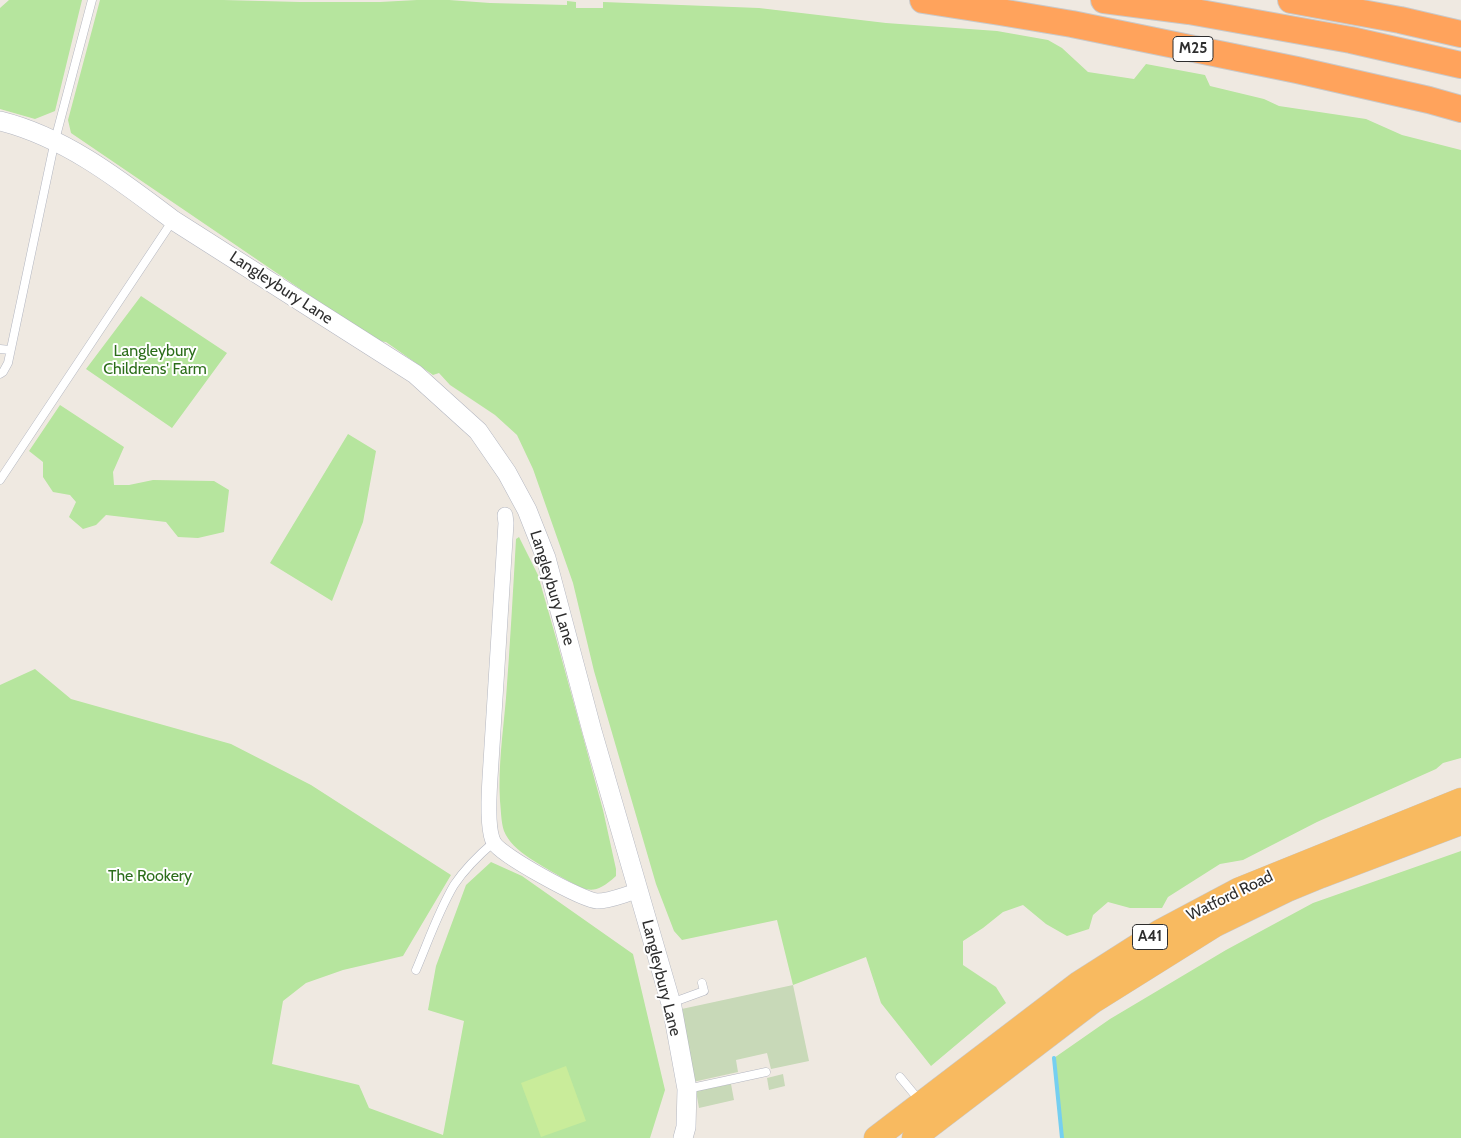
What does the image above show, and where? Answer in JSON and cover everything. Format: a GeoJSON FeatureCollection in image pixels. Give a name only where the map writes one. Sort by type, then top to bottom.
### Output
{"type":"FeatureCollection","features":[{"type":"Feature","properties":{"kind":"highway","name":"M25"},"geometry":{"type":"LineString","coordinates":[[923,0],[1072,24],[1298,70],[1461,109]]}},
{"type":"Feature","properties":{"kind":"highway","name":"M25"},"geometry":{"type":"LineString","coordinates":[[1104,0],[1189,11],[1351,40],[1461,65]]}},
{"type":"Feature","properties":{"kind":"highway"},"geometry":{"type":"LineString","coordinates":[[1291,0],[1400,20],[1461,34]]}},
{"type":"Feature","properties":{"kind":"highway","name":"Watford Road"},"geometry":{"type":"LineString","coordinates":[[914,1138],[929,1112],[1079,983],[1159,932],[1238,890],[1461,800]]}},
{"type":"Feature","properties":{"kind":"highway","name":"Watford Road"},"geometry":{"type":"LineString","coordinates":[[876,1138],[929,1112],[1092,1002],[1215,925],[1287,890],[1461,823]]}},
{"type":"Feature","properties":{"kind":"street","name":"Langleybury Lane"},"geometry":{"type":"LineString","coordinates":[[0,121],[15,124],[55,140],[72,150],[173,220],[415,374],[478,431],[507,473],[527,510],[546,558],[592,730],[671,1003],[687,1089],[686,1127],[683,1138]]}},
{"type":"Feature","properties":{"kind":"street"},"geometry":{"type":"LineString","coordinates":[[505,515],[501,644],[489,786],[489,809],[494,842],[502,851],[528,868],[579,896],[595,901],[638,891]]}},
{"type":"Feature","properties":{"kind":"lane"},"geometry":{"type":"LineString","coordinates":[[0,374],[8,363],[55,140],[91,3]]}},
{"type":"Feature","properties":{"kind":"lane"},"geometry":{"type":"LineString","coordinates":[[0,480],[173,220]]}},
{"type":"Feature","properties":{"kind":"lane"},"geometry":{"type":"LineString","coordinates":[[0,349],[10,350]]}},
{"type":"Feature","properties":{"kind":"lane"},"geometry":{"type":"LineString","coordinates":[[416,970],[442,907],[455,884],[494,842]]}},
{"type":"Feature","properties":{"kind":"lane"},"geometry":{"type":"LineString","coordinates":[[671,1003],[704,991],[702,983]]}},
{"type":"Feature","properties":{"kind":"lane"},"geometry":{"type":"LineString","coordinates":[[687,1089],[766,1072]]}},
{"type":"Feature","properties":{"kind":"lane"},"geometry":{"type":"LineString","coordinates":[[900,1076],[929,1112]]}},
{"type":"Feature","properties":{"kind":"green space"},"geometry":{"type":"Polygon","coordinates":[[[9,0],[82,0],[55,111],[35,119],[0,109],[0,8],[9,0]]]}},
{"type":"Feature","properties":{"kind":"green space"},"geometry":{"type":"Polygon","coordinates":[[[100,0],[380,2],[449,0],[567,5],[567,1],[576,2],[576,8],[603,8],[603,2],[759,8],[886,23],[997,31],[1048,40],[1062,48],[1088,72],[1134,79],[1146,64],[1205,75],[1210,86],[1264,99],[1279,106],[1366,119],[1402,135],[1461,150],[1461,758],[1443,763],[1436,769],[1317,822],[1243,860],[1220,864],[1168,897],[1162,908],[1130,908],[1108,902],[1093,915],[1089,929],[1067,936],[1046,924],[1023,905],[1003,912],[963,941],[963,965],[996,987],[1006,1003],[931,1066],[881,1003],[866,957],[793,985],[777,920],[682,940],[674,931],[656,884],[594,671],[573,583],[533,469],[517,435],[495,415],[450,385],[439,373],[433,375],[386,342],[378,341],[71,133],[68,120],[100,0]]]}},
{"type":"Feature","properties":{"kind":"green space","name":"Langleybury Childrens' Farm"},"geometry":{"type":"Polygon","coordinates":[[[141,296],[227,353],[172,428],[86,369],[141,296]]]}},
{"type":"Feature","properties":{"kind":"green space"},"geometry":{"type":"Polygon","coordinates":[[[60,405],[124,447],[113,472],[114,485],[129,485],[153,480],[214,481],[229,490],[224,532],[198,538],[178,537],[166,522],[106,515],[96,525],[83,529],[69,517],[76,502],[70,495],[53,492],[43,477],[43,462],[29,451],[60,405]]]}},
{"type":"Feature","properties":{"kind":"green space"},"geometry":{"type":"Polygon","coordinates":[[[348,434],[376,451],[363,522],[332,601],[270,563],[348,434]]]}},
{"type":"Feature","properties":{"kind":"green space"},"geometry":{"type":"Polygon","coordinates":[[[519,537],[538,575],[603,810],[616,869],[616,876],[608,883],[595,889],[584,889],[578,886],[521,852],[508,839],[503,827],[500,801],[500,762],[516,539],[519,537]]]}},
{"type":"Feature","properties":{"kind":"green space","name":"The Rookery"},"geometry":{"type":"Polygon","coordinates":[[[35,669],[71,699],[231,744],[311,785],[451,875],[403,956],[343,970],[306,983],[283,1001],[272,1064],[359,1085],[369,1108],[443,1135],[464,1021],[428,1010],[436,966],[466,885],[491,862],[522,876],[633,954],[665,1090],[650,1138],[0,1138],[0,685],[35,669]]]}},
{"type":"Feature","properties":{"kind":"green space"},"geometry":{"type":"Polygon","coordinates":[[[1461,851],[1461,1138],[1062,1138],[1054,1058],[1110,1019],[1226,950],[1313,903],[1461,851]]]}},
{"type":"Feature","properties":{"kind":"green space"},"geometry":{"type":"Polygon","coordinates":[[[793,985],[809,1061],[771,1069],[767,1053],[736,1060],[738,1072],[693,1082],[677,1010],[793,985]]]}},
{"type":"Feature","properties":{"kind":"green space"},"geometry":{"type":"Polygon","coordinates":[[[566,1066],[586,1121],[541,1137],[521,1083],[566,1066]]]}},
{"type":"Feature","properties":{"kind":"green space"},"geometry":{"type":"Polygon","coordinates":[[[783,1074],[785,1086],[769,1090],[767,1078],[783,1074]]]}},
{"type":"Feature","properties":{"kind":"green space"},"geometry":{"type":"Polygon","coordinates":[[[731,1084],[734,1100],[699,1108],[696,1091],[731,1084]]]}},
{"type":"Feature","properties":{"kind":"waterway"},"geometry":{"type":"LineString","coordinates":[[1054,1058],[1062,1138]]}}]}
